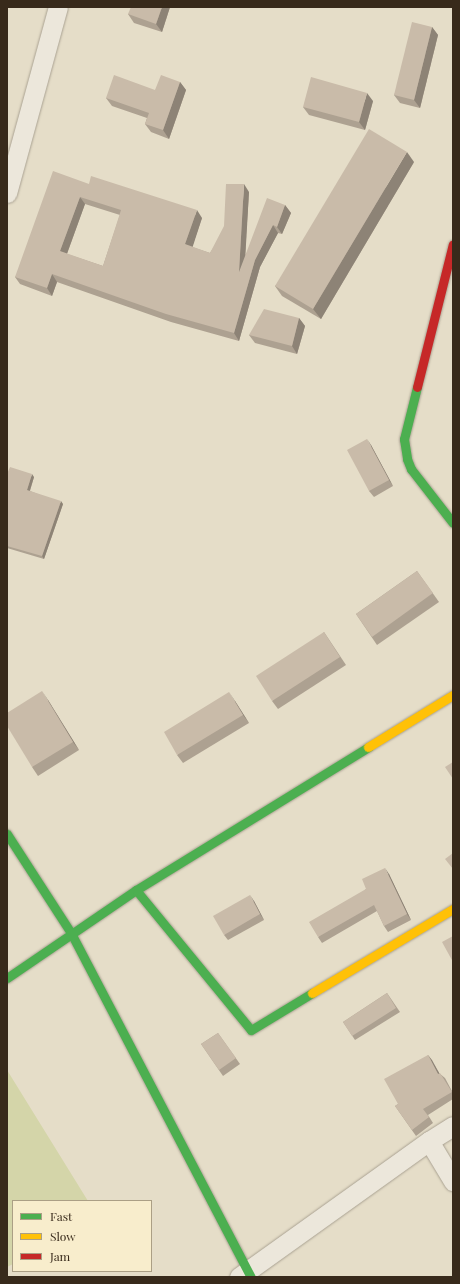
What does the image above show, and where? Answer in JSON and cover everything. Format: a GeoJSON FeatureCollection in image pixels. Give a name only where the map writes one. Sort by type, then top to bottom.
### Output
{"type":"FeatureCollection","features":[{"type":"Feature","properties":{"kind":"street"},"geometry":{"type":"LineString","coordinates":[[7,193],[58,7]]}},
{"type":"Feature","properties":{"kind":"street"},"geometry":{"type":"LineString","coordinates":[[453,244],[404,439],[407,459],[411,469],[453,523]]}},
{"type":"Feature","properties":{"kind":"street"},"geometry":{"type":"LineString","coordinates":[[7,978],[136,890],[453,695]]}},
{"type":"Feature","properties":{"kind":"street"},"geometry":{"type":"LineString","coordinates":[[7,834],[71,933],[246,1275],[429,1140],[453,1126]]}},
{"type":"Feature","properties":{"kind":"street"},"geometry":{"type":"LineString","coordinates":[[136,890],[251,1030],[453,909]]}},
{"type":"Feature","properties":{"kind":"street"},"geometry":{"type":"LineString","coordinates":[[429,1140],[453,1181]]}},
{"type":"Feature","properties":{"kind":"green space"},"geometry":{"type":"Polygon","coordinates":[[[7,1070],[87,1200],[12,1200],[12,1264],[7,1267],[7,1070]]]}},
{"type":"Feature","properties":{"kind":"building"},"geometry":{"type":"Polygon","coordinates":[[[131,7],[162,7],[156,24],[128,14],[131,7]]]}},
{"type":"Feature","properties":{"kind":"building"},"geometry":{"type":"Polygon","coordinates":[[[412,22],[432,27],[414,100],[394,95],[412,22]]]}},
{"type":"Feature","properties":{"kind":"building"},"geometry":{"type":"Polygon","coordinates":[[[114,75],[155,90],[161,75],[180,82],[163,130],[145,124],[149,113],[106,98],[114,75]]]}},
{"type":"Feature","properties":{"kind":"building"},"geometry":{"type":"Polygon","coordinates":[[[311,77],[367,93],[359,122],[303,107],[311,77]]]}},
{"type":"Feature","properties":{"kind":"building"},"geometry":{"type":"Polygon","coordinates":[[[369,129],[407,152],[313,309],[275,286],[369,129]]]}},
{"type":"Feature","properties":{"kind":"building"},"geometry":{"type":"Polygon","coordinates":[[[53,171],[89,184],[91,176],[197,210],[185,244],[210,253],[224,226],[226,184],[244,184],[239,272],[267,198],[285,205],[277,227],[273,225],[255,260],[234,333],[166,314],[52,274],[47,288],[15,277],[53,171]],[[80,197],[60,251],[103,266],[121,210],[80,197]]]}},
{"type":"Feature","properties":{"kind":"building"},"geometry":{"type":"Polygon","coordinates":[[[264,309],[299,318],[292,346],[249,335],[264,309]]]}},
{"type":"Feature","properties":{"kind":"building"},"geometry":{"type":"Polygon","coordinates":[[[367,439],[389,480],[369,491],[347,450],[367,439]]]}},
{"type":"Feature","properties":{"kind":"building"},"geometry":{"type":"Polygon","coordinates":[[[10,467],[32,474],[27,490],[61,501],[42,556],[7,546],[7,474],[10,467]]]}},
{"type":"Feature","properties":{"kind":"building"},"geometry":{"type":"Polygon","coordinates":[[[417,571],[433,593],[372,637],[356,614],[417,571]]]}},
{"type":"Feature","properties":{"kind":"building"},"geometry":{"type":"Polygon","coordinates":[[[324,632],[340,657],[272,701],[256,676],[324,632]]]}},
{"type":"Feature","properties":{"kind":"building"},"geometry":{"type":"Polygon","coordinates":[[[42,691],[73,742],[32,767],[7,726],[7,713],[42,691]]]}},
{"type":"Feature","properties":{"kind":"building"},"geometry":{"type":"Polygon","coordinates":[[[229,692],[243,715],[177,755],[164,732],[229,692]]]}},
{"type":"Feature","properties":{"kind":"building"},"geometry":{"type":"Polygon","coordinates":[[[453,762],[453,779],[445,767],[453,762]]]}},
{"type":"Feature","properties":{"kind":"building"},"geometry":{"type":"Polygon","coordinates":[[[453,853],[453,869],[445,859],[453,853]]]}},
{"type":"Feature","properties":{"kind":"building"},"geometry":{"type":"Polygon","coordinates":[[[385,868],[407,914],[384,926],[374,905],[318,937],[309,922],[366,889],[362,879],[385,868]]]}},
{"type":"Feature","properties":{"kind":"building"},"geometry":{"type":"Polygon","coordinates":[[[250,895],[260,914],[224,935],[213,916],[250,895]]]}},
{"type":"Feature","properties":{"kind":"building"},"geometry":{"type":"Polygon","coordinates":[[[453,936],[453,962],[442,942],[453,936]]]}},
{"type":"Feature","properties":{"kind":"building"},"geometry":{"type":"Polygon","coordinates":[[[387,993],[396,1008],[352,1036],[343,1022],[387,993]]]}},
{"type":"Feature","properties":{"kind":"building"},"geometry":{"type":"Polygon","coordinates":[[[218,1033],[236,1058],[219,1070],[201,1044],[218,1033]]]}},
{"type":"Feature","properties":{"kind":"building"},"geometry":{"type":"Polygon","coordinates":[[[428,1055],[438,1074],[440,1073],[452,1092],[423,1109],[429,1117],[412,1130],[395,1106],[398,1104],[384,1079],[428,1055]]]}},
{"type":"Feature","properties":{"kind":"traffic: fast"},"geometry":{"type":"LineString","coordinates":[[417,387],[404,439],[407,459],[411,469],[453,523]]}},
{"type":"Feature","properties":{"kind":"traffic: fast"},"geometry":{"type":"LineString","coordinates":[[7,978],[136,890],[368,747]]}},
{"type":"Feature","properties":{"kind":"traffic: fast"},"geometry":{"type":"LineString","coordinates":[[7,834],[71,933],[251,1277]]}},
{"type":"Feature","properties":{"kind":"traffic: fast"},"geometry":{"type":"LineString","coordinates":[[136,890],[251,1030],[312,993]]}},
{"type":"Feature","properties":{"kind":"traffic: slow"},"geometry":{"type":"LineString","coordinates":[[368,747],[453,695]]}},
{"type":"Feature","properties":{"kind":"traffic: slow"},"geometry":{"type":"LineString","coordinates":[[312,993],[453,909]]}},
{"type":"Feature","properties":{"kind":"traffic: jam"},"geometry":{"type":"LineString","coordinates":[[417,387],[453,244]]}}]}
